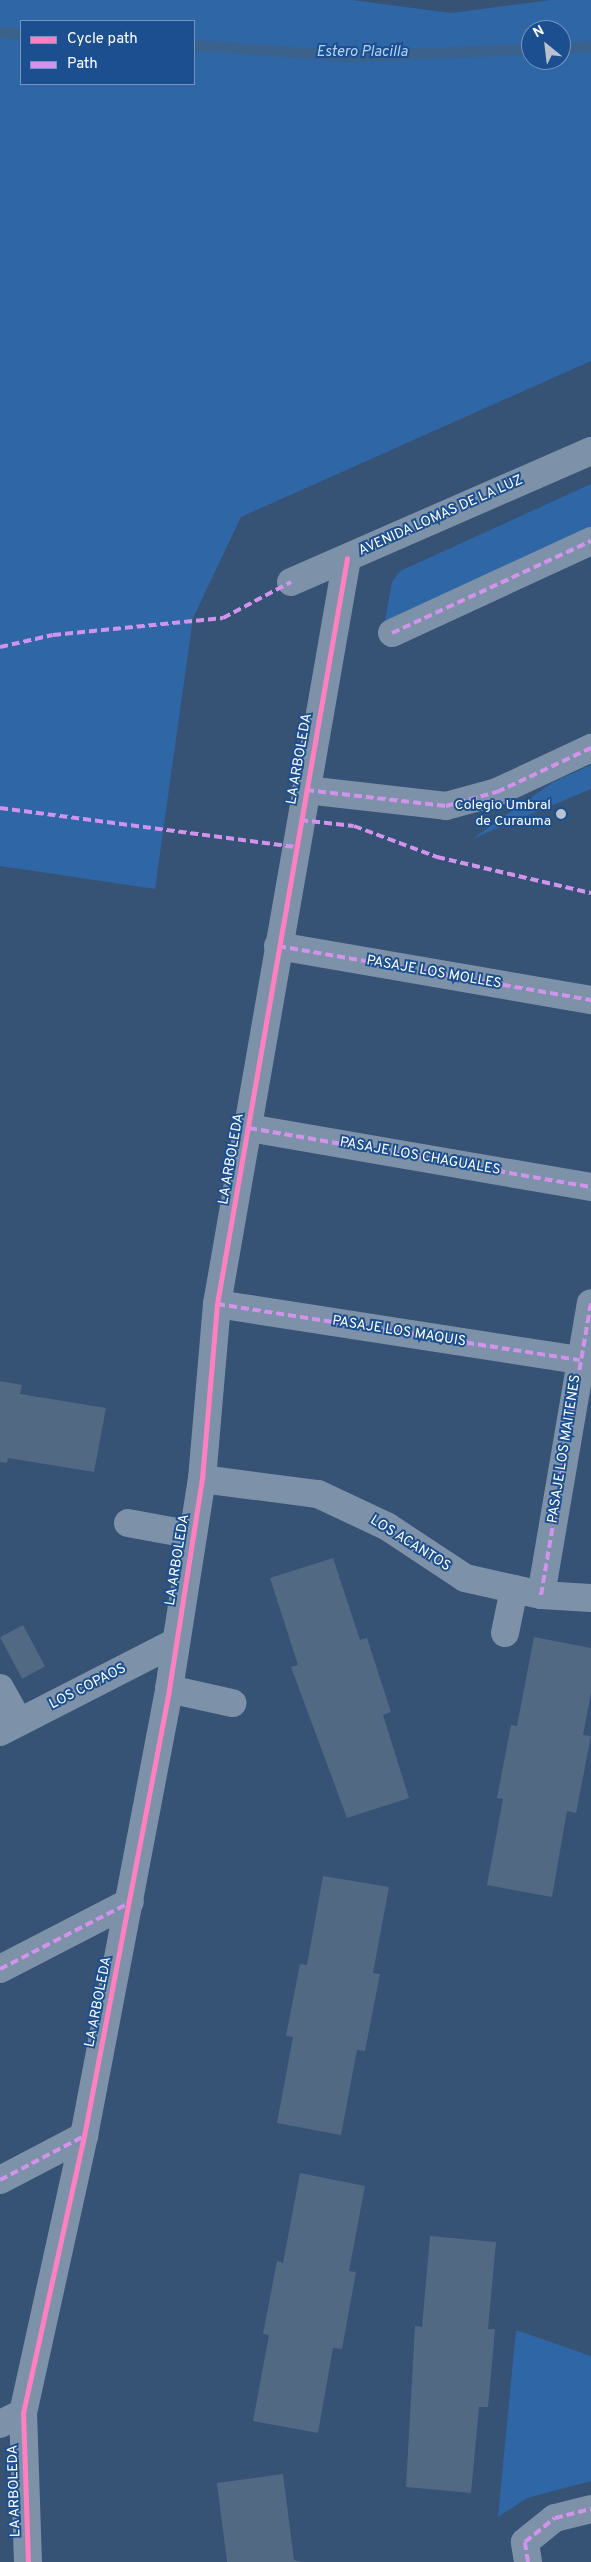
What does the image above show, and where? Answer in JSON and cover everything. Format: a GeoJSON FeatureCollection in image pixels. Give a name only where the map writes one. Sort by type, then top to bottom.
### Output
{"type":"FeatureCollection","features":[{"type":"Feature","properties":{"kind":"street","name":"AVENIDA LOMAS DE LA LUZ"},"geometry":{"type":"LineString","coordinates":[[291,582],[591,451]]}},
{"type":"Feature","properties":{"kind":"street"},"geometry":{"type":"LineString","coordinates":[[392,633],[591,541]]}},
{"type":"Feature","properties":{"kind":"street","name":"LA ARBOLEDA"},"geometry":{"type":"LineString","coordinates":[[28,2562],[12,2419],[84,2136],[130,1902],[176,1642],[202,1479],[218,1304],[278,946],[347,558]]}},
{"type":"Feature","properties":{"kind":"street"},"geometry":{"type":"LineString","coordinates":[[306,790],[446,806],[497,792],[591,748]]}},
{"type":"Feature","properties":{"kind":"street","name":"PASAJE LOS MOLLES"},"geometry":{"type":"LineString","coordinates":[[278,946],[591,1000]]}},
{"type":"Feature","properties":{"kind":"street","name":"PASAJE LOS CHAGUALES"},"geometry":{"type":"LineString","coordinates":[[249,1128],[591,1187]]}},
{"type":"Feature","properties":{"kind":"street","name":"PASAJE LOS MAITENES"},"geometry":{"type":"LineString","coordinates":[[541,1595],[591,1303]]}},
{"type":"Feature","properties":{"kind":"street","name":"PASAJE LOS MAQUIS"},"geometry":{"type":"LineString","coordinates":[[218,1304],[580,1360]]}},
{"type":"Feature","properties":{"kind":"street","name":"LOS ACANTOS"},"geometry":{"type":"LineString","coordinates":[[202,1479],[318,1494],[388,1528],[465,1578],[541,1595],[591,1598]]}},
{"type":"Feature","properties":{"kind":"street"},"geometry":{"type":"LineString","coordinates":[[128,1524],[193,1535]]}},
{"type":"Feature","properties":{"kind":"street"},"geometry":{"type":"LineString","coordinates":[[505,1633],[514,1589]]}},
{"type":"Feature","properties":{"kind":"street","name":"LOS COPAOS"},"geometry":{"type":"LineString","coordinates":[[10,1727],[176,1642]]}},
{"type":"Feature","properties":{"kind":"street"},"geometry":{"type":"LineString","coordinates":[[0,1688],[10,1727]]}},
{"type":"Feature","properties":{"kind":"street"},"geometry":{"type":"LineString","coordinates":[[168,1689],[232,1703]]}},
{"type":"Feature","properties":{"kind":"street"},"geometry":{"type":"LineString","coordinates":[[0,1969],[130,1902]]}},
{"type":"Feature","properties":{"kind":"street"},"geometry":{"type":"LineString","coordinates":[[0,2180],[84,2136]]}},
{"type":"Feature","properties":{"kind":"street"},"geometry":{"type":"LineString","coordinates":[[526,2552],[554,2518],[591,2509]]}},
{"type":"Feature","properties":{"kind":"shaded area"},"geometry":{"type":"Polygon","coordinates":[[[0,0],[352,0],[451,13],[551,0],[591,0],[591,361],[241,517],[193,618],[155,889],[0,866],[0,0]]]}},
{"type":"Feature","properties":{"kind":"shaded area"},"geometry":{"type":"Polygon","coordinates":[[[591,484],[591,530],[384,626],[392,582],[400,571],[591,484]]]}},
{"type":"Feature","properties":{"kind":"shaded area"},"geometry":{"type":"Polygon","coordinates":[[[591,765],[591,789],[472,839],[553,782],[591,765]]]}},
{"type":"Feature","properties":{"kind":"shaded area"},"geometry":{"type":"Polygon","coordinates":[[[516,2330],[591,2356],[591,2481],[527,2498],[498,2517],[516,2330]]]}},
{"type":"Feature","properties":{"kind":"building"},"geometry":{"type":"Polygon","coordinates":[[[0,1381],[22,1385],[20,1394],[106,1408],[94,1472],[8,1458],[7,1463],[0,1462],[0,1381]]]}},
{"type":"Feature","properties":{"kind":"building"},"geometry":{"type":"Polygon","coordinates":[[[333,1558],[360,1640],[367,1638],[391,1712],[383,1715],[409,1798],[347,1818],[291,1667],[298,1665],[270,1578],[333,1558]]]}},
{"type":"Feature","properties":{"kind":"building"},"geometry":{"type":"Polygon","coordinates":[[[23,1625],[45,1666],[22,1679],[0,1637],[23,1625]]]}},
{"type":"Feature","properties":{"kind":"building"},"geometry":{"type":"Polygon","coordinates":[[[534,1637],[591,1648],[591,1693],[583,1735],[591,1736],[576,1813],[567,1811],[552,1897],[487,1885],[503,1799],[497,1798],[511,1725],[517,1726],[534,1637]]]}},
{"type":"Feature","properties":{"kind":"building"},"geometry":{"type":"Polygon","coordinates":[[[323,1876],[389,1887],[373,1973],[380,1974],[365,2051],[357,2050],[341,2135],[277,2123],[293,2037],[286,2036],[300,1964],[307,1965],[323,1876]]]}},
{"type":"Feature","properties":{"kind":"building"},"geometry":{"type":"Polygon","coordinates":[[[300,2173],[365,2186],[349,2271],[356,2272],[342,2349],[333,2348],[318,2433],[253,2421],[269,2335],[263,2334],[277,2261],[283,2263],[300,2173]]]}},
{"type":"Feature","properties":{"kind":"building"},"geometry":{"type":"Polygon","coordinates":[[[430,2236],[496,2242],[488,2329],[495,2329],[488,2407],[479,2407],[471,2493],[406,2487],[415,2326],[422,2327],[430,2236]]]}},
{"type":"Feature","properties":{"kind":"building"},"geometry":{"type":"Polygon","coordinates":[[[283,2474],[294,2560],[302,2562],[227,2562],[217,2483],[283,2474]]]}},
{"type":"Feature","properties":{"kind":"waterway","name":"Estero Placilla"},"geometry":{"type":"LineString","coordinates":[[0,32],[20,34]]}},
{"type":"Feature","properties":{"kind":"waterway","name":"Estero Placilla"},"geometry":{"type":"LineString","coordinates":[[195,45],[350,56],[521,49]]}},
{"type":"Feature","properties":{"kind":"waterway","name":"Estero Placilla"},"geometry":{"type":"LineString","coordinates":[[571,47],[591,46]]}},
{"type":"Feature","properties":{"kind":"marked path"},"geometry":{"type":"LineString","coordinates":[[392,633],[591,541]]}},
{"type":"Feature","properties":{"kind":"marked path"},"geometry":{"type":"LineString","coordinates":[[0,647],[53,635],[223,618],[291,582]]}},
{"type":"Feature","properties":{"kind":"marked path"},"geometry":{"type":"LineString","coordinates":[[306,790],[446,806],[497,792],[591,748]]}},
{"type":"Feature","properties":{"kind":"marked path"},"geometry":{"type":"LineString","coordinates":[[0,808],[295,847]]}},
{"type":"Feature","properties":{"kind":"marked path"},"geometry":{"type":"LineString","coordinates":[[300,820],[354,826],[437,857],[591,893]]}},
{"type":"Feature","properties":{"kind":"marked path"},"geometry":{"type":"LineString","coordinates":[[278,946],[591,1000]]}},
{"type":"Feature","properties":{"kind":"marked path"},"geometry":{"type":"LineString","coordinates":[[249,1128],[591,1187]]}},
{"type":"Feature","properties":{"kind":"marked path"},"geometry":{"type":"LineString","coordinates":[[541,1595],[591,1303]]}},
{"type":"Feature","properties":{"kind":"marked path"},"geometry":{"type":"LineString","coordinates":[[217,1304],[580,1360]]}},
{"type":"Feature","properties":{"kind":"marked path"},"geometry":{"type":"LineString","coordinates":[[0,1969],[129,1903]]}},
{"type":"Feature","properties":{"kind":"marked path"},"geometry":{"type":"LineString","coordinates":[[0,2180],[84,2136]]}},
{"type":"Feature","properties":{"kind":"marked path"},"geometry":{"type":"LineString","coordinates":[[528,2562],[525,2542],[555,2518],[591,2509]]}},
{"type":"Feature","properties":{"kind":"cycle path"},"geometry":{"type":"LineString","coordinates":[[28,2562],[23,2413],[84,2136],[169,1689],[202,1479],[217,1304],[347,558]]}},
{"type":"Feature","properties":{"kind":"place","name":"Colegio Umbral de Curauma"},"geometry":{"type":"Point","coordinates":[561,814]}}]}
